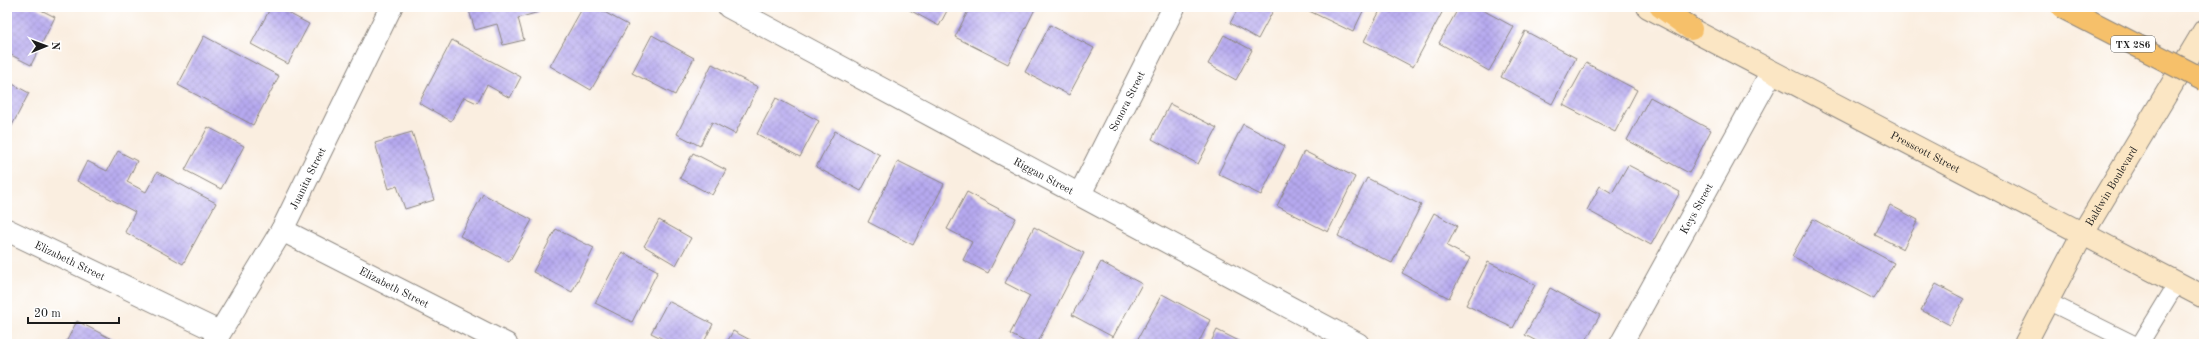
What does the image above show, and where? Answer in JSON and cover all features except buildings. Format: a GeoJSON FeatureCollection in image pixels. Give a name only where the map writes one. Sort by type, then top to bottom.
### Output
{"type":"FeatureCollection","features":[{"type":"Feature","properties":{"kind":"highway"},"geometry":{"type":"LineString","coordinates":[[1661,7],[1691,29]]}},
{"type":"Feature","properties":{"kind":"highway","name":"TX 286"},"geometry":{"type":"LineString","coordinates":[[2062,7],[2204,80]]}},
{"type":"Feature","properties":{"kind":"main road","name":"Presscott Street"},"geometry":{"type":"LineString","coordinates":[[1648,7],[1771,73],[2083,233],[2204,297]]}},
{"type":"Feature","properties":{"kind":"main road","name":"Baldwin Boulevard"},"geometry":{"type":"LineString","coordinates":[[2025,344],[2083,233],[2204,31]]}},
{"type":"Feature","properties":{"kind":"street","name":"Juanita Street"},"geometry":{"type":"LineString","coordinates":[[216,338],[282,230],[391,7]]}},
{"type":"Feature","properties":{"kind":"street","name":"Riggan Street"},"geometry":{"type":"LineString","coordinates":[[729,7],[1358,344]]}},
{"type":"Feature","properties":{"kind":"street","name":"Sonora Street"},"geometry":{"type":"LineString","coordinates":[[1080,194],[1174,7]]}},
{"type":"Feature","properties":{"kind":"street","name":"Keys Street"},"geometry":{"type":"LineString","coordinates":[[1621,344],[1771,73]]}},
{"type":"Feature","properties":{"kind":"street","name":"Elizabeth Street"},"geometry":{"type":"LineString","coordinates":[[7,230],[216,338]]}},
{"type":"Feature","properties":{"kind":"street","name":"Elizabeth Street"},"geometry":{"type":"LineString","coordinates":[[282,230],[506,344]]}},
{"type":"Feature","properties":{"kind":"lane"},"geometry":{"type":"LineString","coordinates":[[2140,344],[2177,283]]}},
{"type":"Feature","properties":{"kind":"lane"},"geometry":{"type":"LineString","coordinates":[[2047,301],[2134,344]]}}]}
